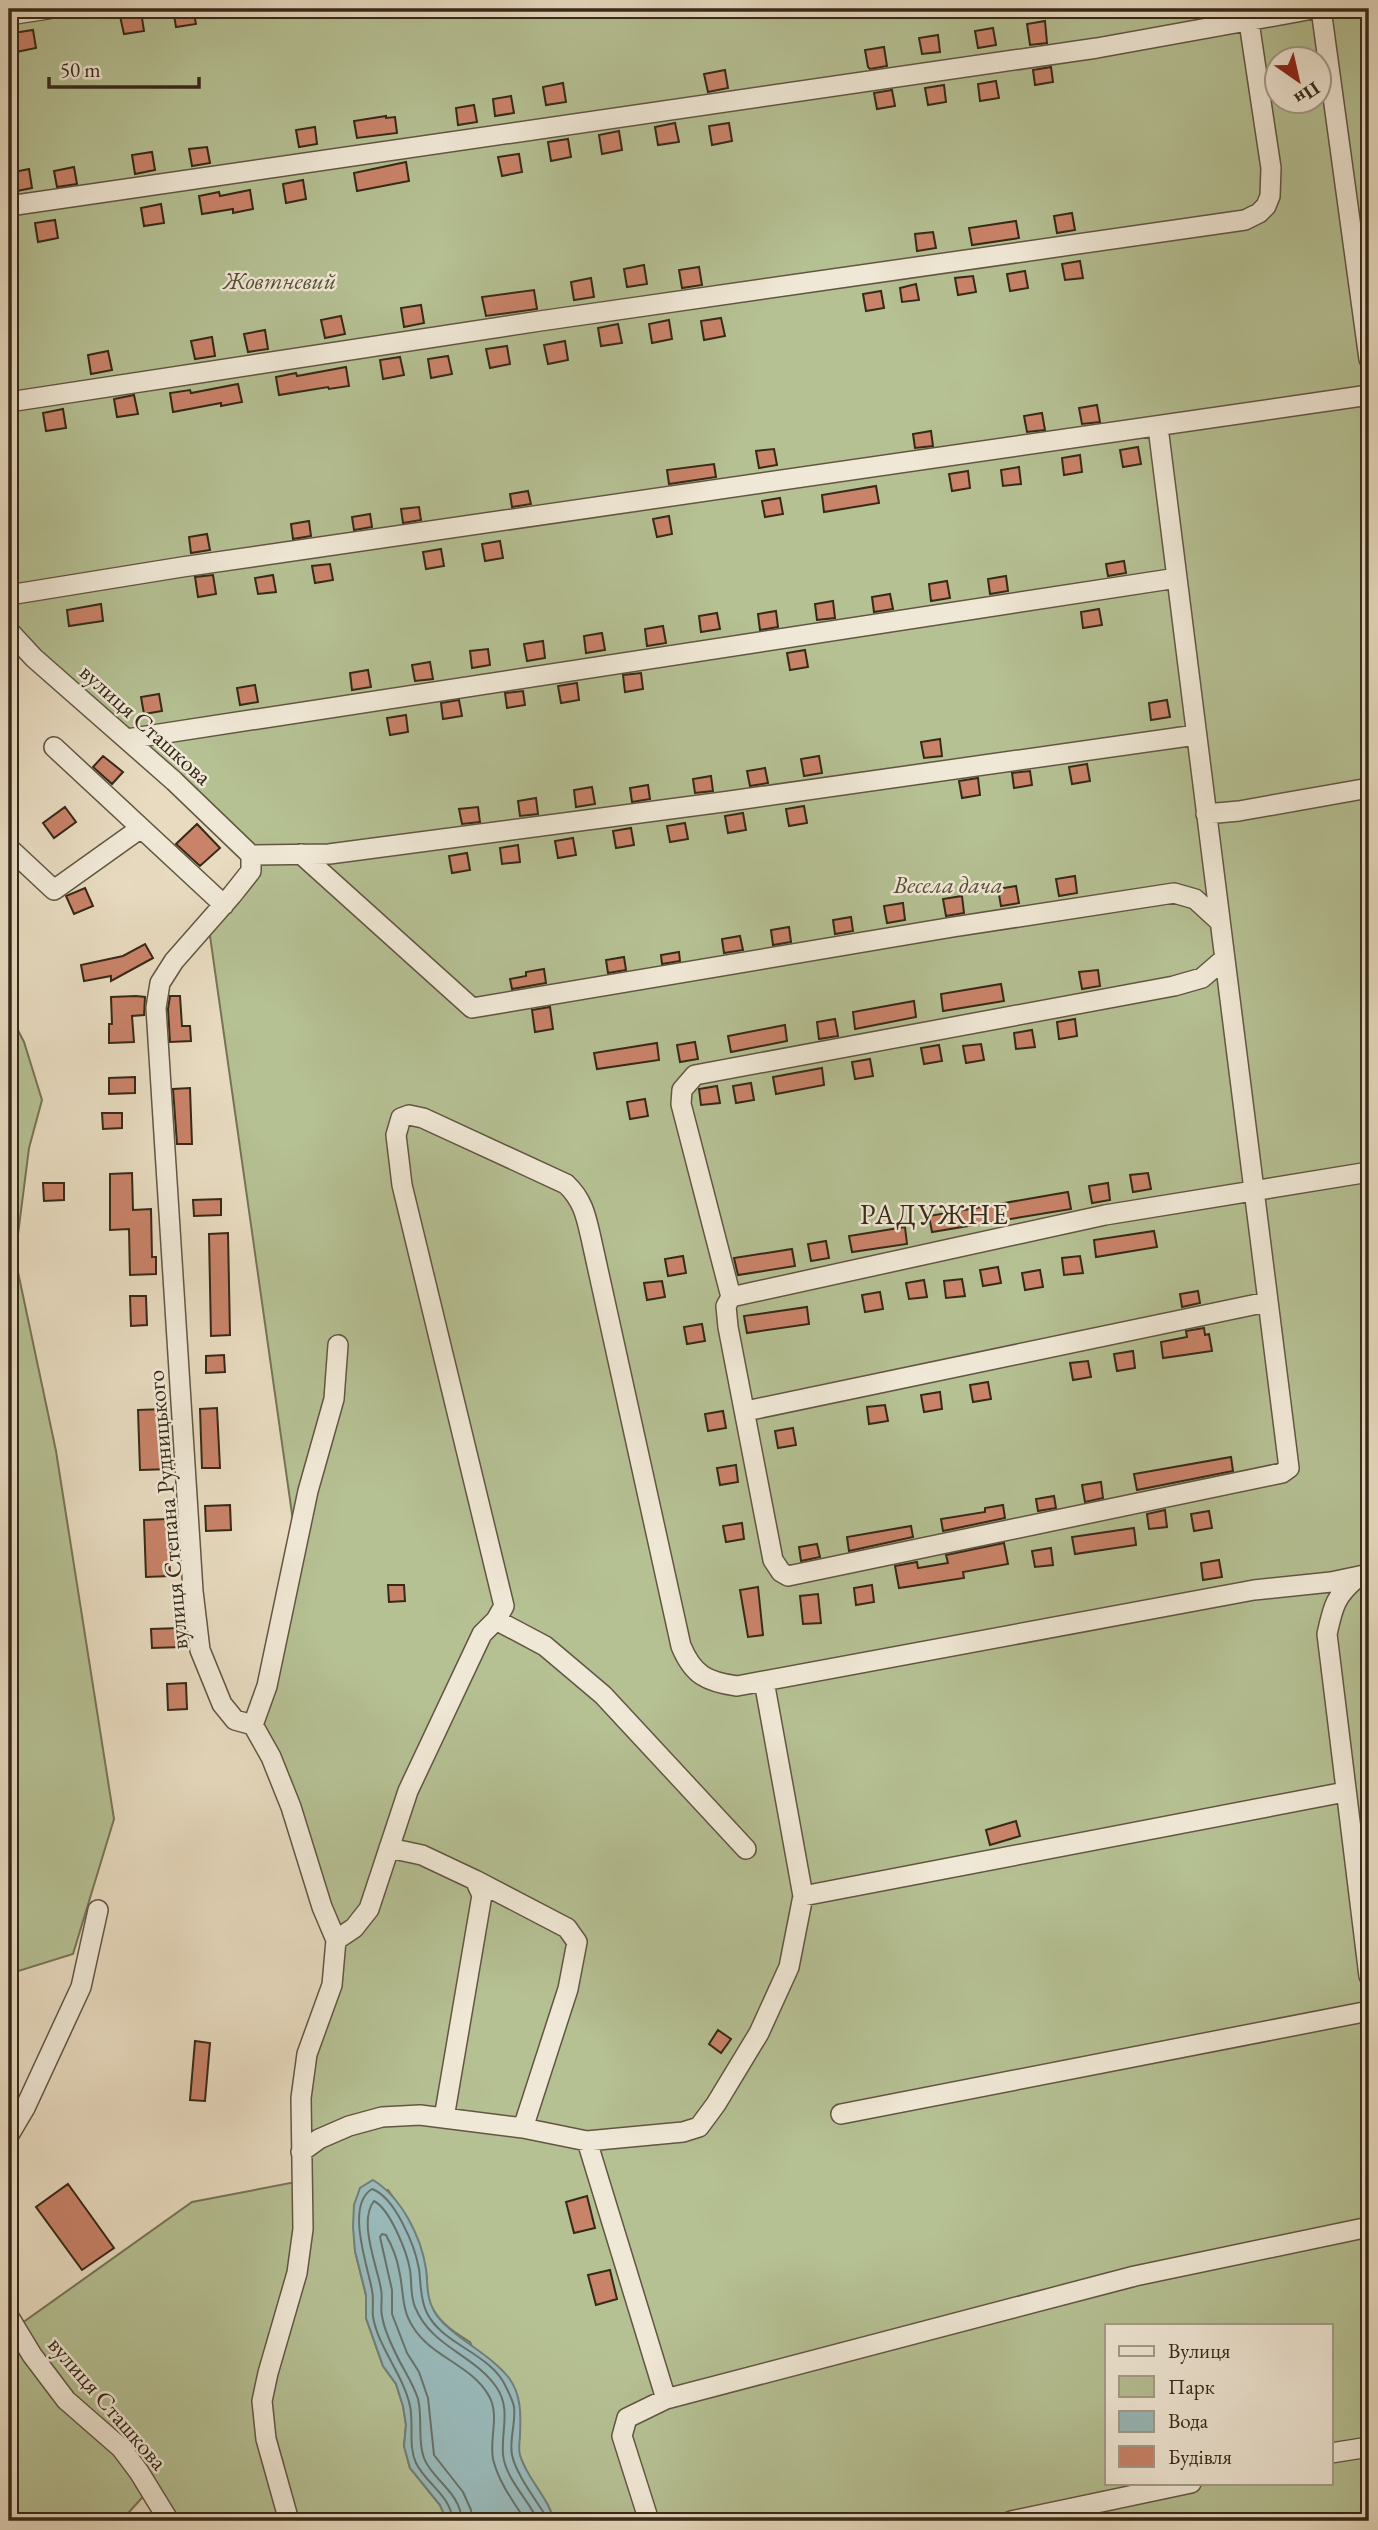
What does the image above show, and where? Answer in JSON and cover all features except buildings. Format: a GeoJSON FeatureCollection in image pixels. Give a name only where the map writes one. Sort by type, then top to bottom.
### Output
{"type":"FeatureCollection","features":[{"type":"Feature","properties":{"kind":"street"},"geometry":{"type":"LineString","coordinates":[[9,15],[48,9]]}},
{"type":"Feature","properties":{"kind":"street"},"geometry":{"type":"LineString","coordinates":[[9,206],[1097,48],[1248,15],[1313,9]]}},
{"type":"Feature","properties":{"kind":"street"},"geometry":{"type":"LineString","coordinates":[[1321,9],[1369,359]]}},
{"type":"Feature","properties":{"kind":"street"},"geometry":{"type":"LineString","coordinates":[[9,402],[527,323],[1245,220],[1259,213],[1270,196],[1270,167],[1248,15]]}},
{"type":"Feature","properties":{"kind":"street"},"geometry":{"type":"LineString","coordinates":[[9,595],[182,567],[1369,396]]}},
{"type":"Feature","properties":{"kind":"street"},"geometry":{"type":"LineString","coordinates":[[1158,426],[1289,1468],[1282,1473],[788,1576],[780,1572],[774,1560],[726,1306],[731,1297],[681,1104],[682,1090],[695,1074],[1174,986],[1202,978],[1224,959]]}},
{"type":"Feature","properties":{"kind":"street"},"geometry":{"type":"LineString","coordinates":[[127,738],[1177,578]]}},
{"type":"Feature","properties":{"kind":"street","name":"вулиця Сташкова"},"geometry":{"type":"LineString","coordinates":[[9,631],[34,658],[127,738],[251,855]]}},
{"type":"Feature","properties":{"kind":"street"},"geometry":{"type":"LineString","coordinates":[[251,855],[329,854],[1196,735]]}},
{"type":"Feature","properties":{"kind":"street"},"geometry":{"type":"LineString","coordinates":[[54,747],[223,905]]}},
{"type":"Feature","properties":{"kind":"street"},"geometry":{"type":"LineString","coordinates":[[1206,814],[1239,811],[1369,788]]}},
{"type":"Feature","properties":{"kind":"street"},"geometry":{"type":"LineString","coordinates":[[9,848],[54,890],[141,828]]}},
{"type":"Feature","properties":{"kind":"street"},"geometry":{"type":"LineString","coordinates":[[301,854],[472,1008],[1174,893],[1195,899],[1219,921]]}},
{"type":"Feature","properties":{"kind":"street","name":"вулиця Степана Рудницького"},"geometry":{"type":"LineString","coordinates":[[251,855],[251,871],[174,961],[160,983],[156,1008],[193,1591],[200,1650],[222,1704],[235,1720],[253,1725],[271,1757],[292,1807],[322,1907],[335,1940],[332,1986],[307,2054],[301,2098],[303,2229],[297,2273],[262,2401],[267,2439],[289,2521]]}},
{"type":"Feature","properties":{"kind":"street"},"geometry":{"type":"LineString","coordinates":[[335,1940],[354,1928],[369,1909],[408,1791],[482,1634],[496,1620],[504,1606],[402,1185],[396,1135],[401,1118],[409,1115],[423,1118],[547,1175],[566,1184],[578,1195],[592,1238],[681,1646],[689,1665],[702,1676],[718,1683],[737,1686],[1254,1590],[1363,1576]]}},
{"type":"Feature","properties":{"kind":"street"},"geometry":{"type":"LineString","coordinates":[[731,1297],[1105,1215],[1369,1172]]}},
{"type":"Feature","properties":{"kind":"street"},"geometry":{"type":"LineString","coordinates":[[746,1411],[1267,1302]]}},
{"type":"Feature","properties":{"kind":"street"},"geometry":{"type":"LineString","coordinates":[[253,1725],[267,1686],[307,1491],[334,1399],[338,1345]]}},
{"type":"Feature","properties":{"kind":"street"},"geometry":{"type":"LineString","coordinates":[[1363,1576],[1342,1591],[1334,1604],[1327,1634],[1369,1976]]}},
{"type":"Feature","properties":{"kind":"street"},"geometry":{"type":"LineString","coordinates":[[496,1620],[545,1646],[603,1695],[746,1849]]}},
{"type":"Feature","properties":{"kind":"street"},"geometry":{"type":"LineString","coordinates":[[301,2152],[318,2139],[349,2126],[383,2117],[420,2115],[523,2128],[587,2141],[682,2132],[699,2127],[759,2033],[789,1967],[803,1896],[764,1681]]}},
{"type":"Feature","properties":{"kind":"street"},"geometry":{"type":"LineString","coordinates":[[803,1896],[1346,1793]]}},
{"type":"Feature","properties":{"kind":"street"},"geometry":{"type":"LineString","coordinates":[[389,1848],[422,1855],[475,1880],[567,1928],[577,1942],[568,1989],[523,2128]]}},
{"type":"Feature","properties":{"kind":"street"},"geometry":{"type":"LineString","coordinates":[[444,2118],[481,1909],[482,1895],[475,1880]]}},
{"type":"Feature","properties":{"kind":"street"},"geometry":{"type":"LineString","coordinates":[[9,2135],[25,2108],[81,1987],[98,1910]]}},
{"type":"Feature","properties":{"kind":"street"},"geometry":{"type":"LineString","coordinates":[[841,2114],[1369,2011]]}},
{"type":"Feature","properties":{"kind":"street"},"geometry":{"type":"LineString","coordinates":[[587,2141],[666,2399]]}},
{"type":"Feature","properties":{"kind":"street"},"geometry":{"type":"LineString","coordinates":[[649,2521],[622,2436],[627,2418],[666,2399],[1135,2276],[1369,2227]]}},
{"type":"Feature","properties":{"kind":"street","name":"вулиця Сташкова"},"geometry":{"type":"LineString","coordinates":[[9,2317],[32,2356],[66,2400],[121,2448],[169,2521]]}},
{"type":"Feature","properties":{"kind":"street"},"geometry":{"type":"LineString","coordinates":[[1332,2453],[1369,2447]]}},
{"type":"Feature","properties":{"kind":"street"},"geometry":{"type":"LineString","coordinates":[[1011,2521],[1186,2484]]}},
{"type":"Feature","properties":{"kind":"green space"},"geometry":{"type":"Polygon","coordinates":[[[9,9],[1369,9],[1369,2521],[553,2521],[550,2510],[522,2461],[470,2342],[450,2329],[433,2310],[418,2243],[388,2190],[354,2205],[355,2251],[366,2295],[366,2318],[383,2366],[396,2384],[403,2406],[406,2425],[404,2446],[410,2468],[440,2505],[447,2521],[169,2521],[150,2489],[121,2521],[9,2521],[9,2317],[15,2328],[192,2202],[301,2181],[301,2098],[335,1958],[253,1725],[296,1542],[208,922],[251,855],[9,631],[9,9]]]}},
{"type":"Feature","properties":{"kind":"green space"},"geometry":{"type":"Polygon","coordinates":[[[9,1013],[24,1042],[42,1100],[29,1148],[15,1258],[56,1451],[114,1819],[73,1954],[9,1974],[9,1013]]]}},
{"type":"Feature","properties":{"kind":"water"},"geometry":{"type":"Polygon","coordinates":[[[373,2180],[392,2196],[408,2218],[420,2244],[431,2306],[440,2320],[491,2360],[513,2384],[520,2412],[520,2455],[527,2472],[548,2505],[553,2521],[447,2521],[440,2505],[410,2468],[404,2446],[406,2425],[403,2406],[396,2384],[383,2366],[366,2318],[366,2295],[355,2251],[354,2205],[360,2188],[373,2180]]]}},
{"type":"Feature","properties":{"kind":"district","name":"РАДУЖНЕ"},"geometry":{"type":"Point","coordinates":[935,1214]}},
{"type":"Feature","properties":{"kind":"park label","name":"Жовтневий"},"geometry":{"type":"Point","coordinates":[280,280]}},
{"type":"Feature","properties":{"kind":"park label","name":"Весела дача"},"geometry":{"type":"Point","coordinates":[948,884]}}]}
